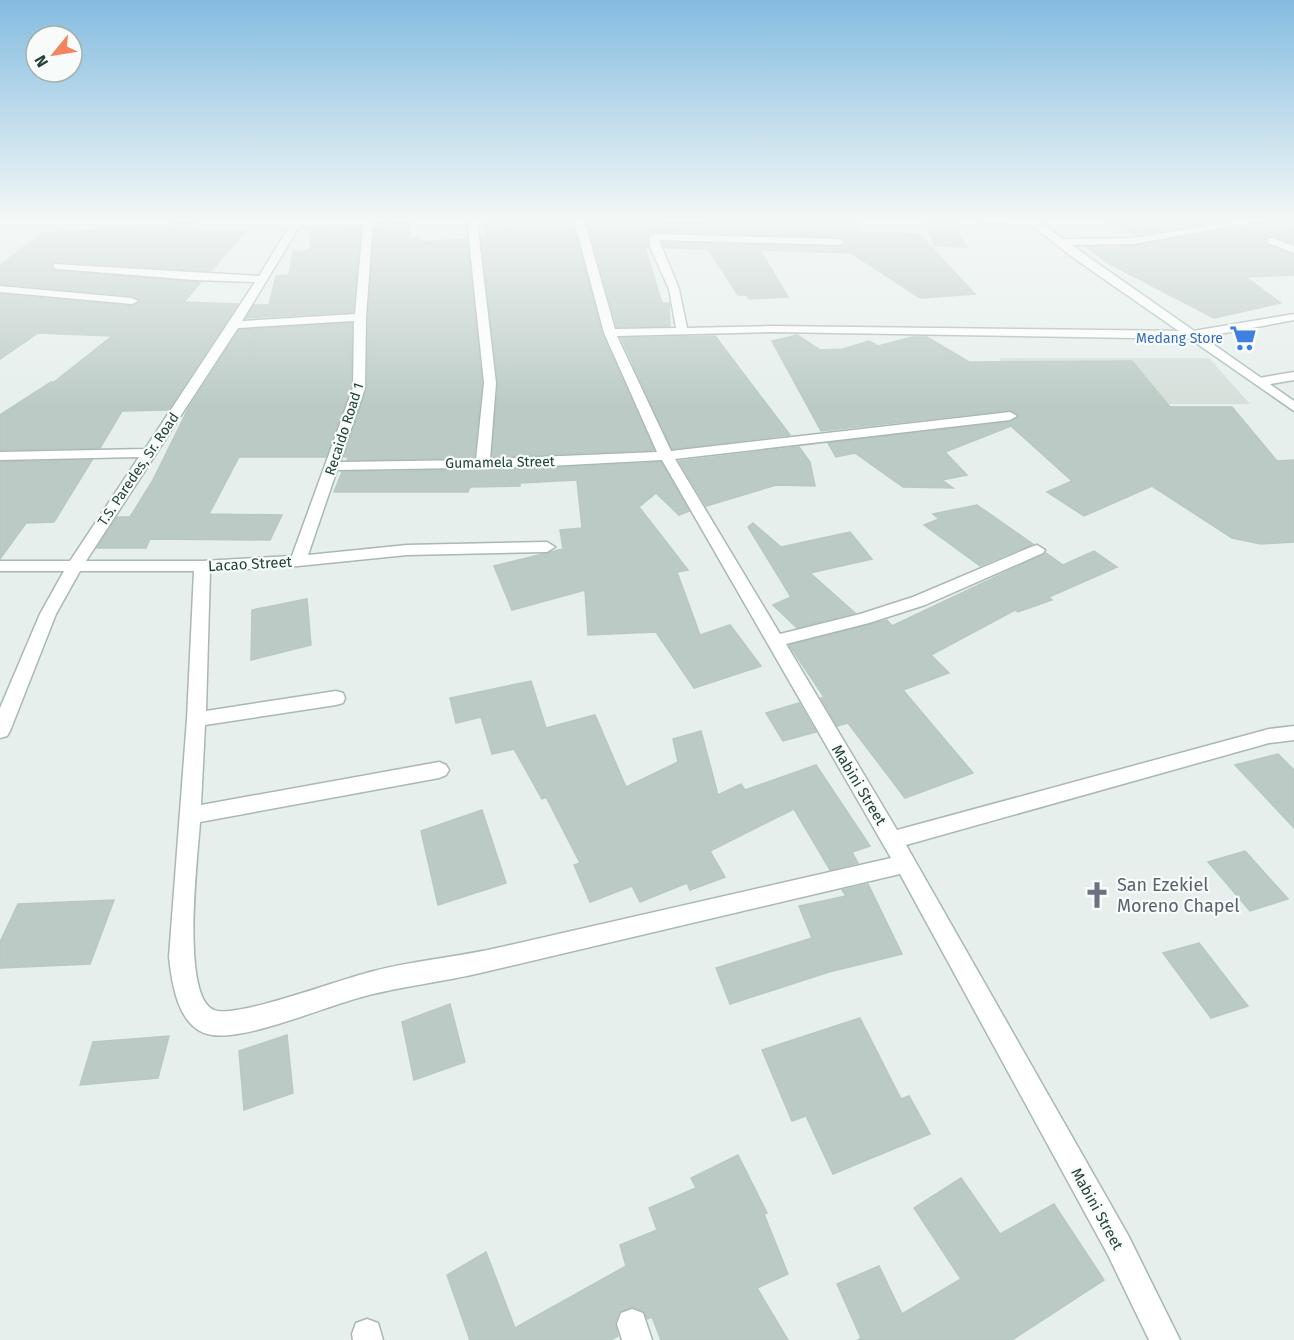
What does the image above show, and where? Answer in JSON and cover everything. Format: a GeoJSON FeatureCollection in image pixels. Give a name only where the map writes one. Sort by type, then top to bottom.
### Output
{"type":"FeatureCollection","features":[{"type":"Feature","properties":{"kind":"street","name":"T.S. Paredes, Sr. Road"},"geometry":{"type":"LineString","coordinates":[[0,731],[48,614],[75,565],[261,283]]}},
{"type":"Feature","properties":{"kind":"street","name":"Recaido Road 1"},"geometry":{"type":"LineString","coordinates":[[298,561],[333,466],[345,422],[359,388],[363,283]]}},
{"type":"Feature","properties":{"kind":"street"},"geometry":{"type":"LineString","coordinates":[[480,283],[490,383],[483,462]]}},
{"type":"Feature","properties":{"kind":"street","name":"Mabini Street"},"geometry":{"type":"LineString","coordinates":[[596,283],[610,333],[666,456],[892,840],[1118,1245],[1166,1340]]}},
{"type":"Feature","properties":{"kind":"street"},"geometry":{"type":"LineString","coordinates":[[671,283],[682,329]]}},
{"type":"Feature","properties":{"kind":"street"},"geometry":{"type":"LineString","coordinates":[[1117,283],[1294,407]]}},
{"type":"Feature","properties":{"kind":"street"},"geometry":{"type":"LineString","coordinates":[[0,289],[132,301]]}},
{"type":"Feature","properties":{"kind":"street"},"geometry":{"type":"LineString","coordinates":[[234,326],[360,316]]}},
{"type":"Feature","properties":{"kind":"street"},"geometry":{"type":"LineString","coordinates":[[610,333],[682,329],[1193,335],[1294,317]]}},
{"type":"Feature","properties":{"kind":"street"},"geometry":{"type":"LineString","coordinates":[[1259,382],[1294,376]]}},
{"type":"Feature","properties":{"kind":"street","name":"Gumamela Street"},"geometry":{"type":"LineString","coordinates":[[333,466],[530,463],[666,456],[1010,416]]}},
{"type":"Feature","properties":{"kind":"street"},"geometry":{"type":"LineString","coordinates":[[0,456],[148,453]]}},
{"type":"Feature","properties":{"kind":"street","name":"Lacao Street"},"geometry":{"type":"LineString","coordinates":[[0,566],[202,566],[298,561],[407,550],[547,547]]}},
{"type":"Feature","properties":{"kind":"street"},"geometry":{"type":"LineString","coordinates":[[774,641],[863,619],[920,601],[1037,550]]}},
{"type":"Feature","properties":{"kind":"street"},"geometry":{"type":"LineString","coordinates":[[202,566],[196,719],[181,957],[184,987],[190,1005],[211,1023],[238,1023],[366,984],[472,964],[904,864]]}},
{"type":"Feature","properties":{"kind":"street"},"geometry":{"type":"LineString","coordinates":[[196,719],[336,698]]}},
{"type":"Feature","properties":{"kind":"street"},"geometry":{"type":"LineString","coordinates":[[892,840],[1269,736],[1294,733]]}},
{"type":"Feature","properties":{"kind":"street"},"geometry":{"type":"LineString","coordinates":[[190,815],[439,770]]}},
{"type":"Feature","properties":{"kind":"shaded area"},"geometry":{"type":"Polygon","coordinates":[[[999,358],[1209,358],[1250,404],[1025,404],[999,358]]]}},
{"type":"Feature","properties":{"kind":"building"},"geometry":{"type":"Polygon","coordinates":[[[201,283],[184,302],[238,304],[168,410],[122,411],[100,448],[0,450],[0,415],[54,382],[112,336],[38,333],[0,359],[0,294],[132,306],[140,302],[132,296],[0,284],[201,283]]]}},
{"type":"Feature","properties":{"kind":"building"},"geometry":{"type":"Polygon","coordinates":[[[274,283],[356,283],[353,312],[246,318],[254,305],[269,305],[274,283]]]}},
{"type":"Feature","properties":{"kind":"building"},"geometry":{"type":"Polygon","coordinates":[[[371,283],[472,283],[482,383],[474,458],[347,460],[348,457],[344,457],[367,388],[371,283]]]}},
{"type":"Feature","properties":{"kind":"building"},"geometry":{"type":"Polygon","coordinates":[[[486,283],[588,283],[602,334],[654,450],[492,457],[498,383],[486,283]]]}},
{"type":"Feature","properties":{"kind":"building"},"geometry":{"type":"Polygon","coordinates":[[[604,283],[656,283],[662,303],[669,303],[670,326],[617,327],[604,283]]]}},
{"type":"Feature","properties":{"kind":"building"},"geometry":{"type":"Polygon","coordinates":[[[730,283],[779,283],[788,297],[749,299],[746,295],[738,295],[730,283]]]}},
{"type":"Feature","properties":{"kind":"building"},"geometry":{"type":"Polygon","coordinates":[[[896,283],[964,283],[975,294],[920,298],[896,283]]]}},
{"type":"Feature","properties":{"kind":"building"},"geometry":{"type":"Polygon","coordinates":[[[1146,283],[1253,283],[1281,303],[1214,318],[1146,283]]]}},
{"type":"Feature","properties":{"kind":"building"},"geometry":{"type":"Polygon","coordinates":[[[352,323],[351,388],[326,457],[239,457],[209,514],[282,515],[270,540],[150,539],[146,548],[97,548],[117,517],[130,517],[153,480],[188,409],[239,330],[352,323]]]}},
{"type":"Feature","properties":{"kind":"building"},"geometry":{"type":"Polygon","coordinates":[[[797,335],[820,350],[843,349],[869,341],[878,346],[912,337],[927,337],[969,362],[1132,361],[1170,407],[1232,407],[1277,461],[1294,460],[1294,542],[1261,544],[1232,538],[1152,486],[1084,516],[1047,492],[1072,481],[1011,426],[945,452],[967,475],[942,480],[953,488],[903,487],[855,453],[836,457],[828,443],[1010,422],[1019,415],[1010,410],[821,431],[772,341],[797,335]]]}},
{"type":"Feature","properties":{"kind":"building"},"geometry":{"type":"Polygon","coordinates":[[[715,336],[790,435],[672,449],[621,338],[715,336]]]}},
{"type":"Feature","properties":{"kind":"building"},"geometry":{"type":"Polygon","coordinates":[[[799,447],[810,462],[815,486],[776,485],[706,506],[679,461],[799,447]]]}},
{"type":"Feature","properties":{"kind":"building"},"geometry":{"type":"Polygon","coordinates":[[[92,460],[54,522],[26,523],[0,559],[0,462],[92,460]]]}},
{"type":"Feature","properties":{"kind":"building"},"geometry":{"type":"Polygon","coordinates":[[[661,462],[689,511],[679,515],[656,493],[639,507],[688,570],[677,572],[700,635],[730,625],[761,666],[694,688],[656,632],[588,635],[585,590],[512,610],[494,566],[563,549],[560,530],[582,528],[577,480],[520,483],[520,486],[470,487],[468,492],[334,492],[342,472],[530,469],[661,462]]]}},
{"type":"Feature","properties":{"kind":"building"},"geometry":{"type":"Polygon","coordinates":[[[977,505],[1033,544],[980,566],[924,525],[939,519],[933,514],[977,505]]]}},
{"type":"Feature","properties":{"kind":"building"},"geometry":{"type":"Polygon","coordinates":[[[753,523],[781,547],[850,532],[872,559],[810,573],[855,613],[797,628],[773,605],[791,597],[748,527],[753,523]]]}},
{"type":"Feature","properties":{"kind":"building"},"geometry":{"type":"Polygon","coordinates":[[[1094,551],[1117,567],[1049,597],[1052,600],[1018,612],[1015,610],[931,655],[949,673],[903,690],[973,773],[905,798],[848,723],[837,726],[821,698],[824,697],[789,645],[887,620],[892,626],[1046,553],[1063,565],[1094,551]]]}},
{"type":"Feature","properties":{"kind":"building"},"geometry":{"type":"Polygon","coordinates":[[[307,599],[311,645],[251,660],[252,610],[307,599]]]}},
{"type":"Feature","properties":{"kind":"building"},"geometry":{"type":"Polygon","coordinates":[[[531,681],[546,728],[595,715],[626,787],[678,762],[673,739],[701,731],[718,795],[741,784],[745,790],[816,765],[870,846],[852,852],[858,863],[830,870],[794,809],[710,851],[725,877],[690,890],[687,883],[640,902],[632,886],[590,902],[574,865],[580,863],[546,797],[542,799],[514,749],[492,754],[481,717],[456,723],[450,698],[531,681]]]}},
{"type":"Feature","properties":{"kind":"building"},"geometry":{"type":"Polygon","coordinates":[[[799,703],[816,732],[783,741],[766,713],[799,703]]]}},
{"type":"Feature","properties":{"kind":"building"},"geometry":{"type":"Polygon","coordinates":[[[1278,754],[1294,770],[1294,828],[1235,765],[1278,754]]]}},
{"type":"Feature","properties":{"kind":"building"},"geometry":{"type":"Polygon","coordinates":[[[482,810],[506,883],[438,905],[421,831],[482,810]]]}},
{"type":"Feature","properties":{"kind":"building"},"geometry":{"type":"Polygon","coordinates":[[[1245,851],[1288,899],[1250,911],[1208,862],[1245,851]]]}},
{"type":"Feature","properties":{"kind":"building"},"geometry":{"type":"Polygon","coordinates":[[[868,884],[902,954],[829,972],[730,1004],[716,968],[812,938],[799,906],[846,896],[842,890],[868,884]]]}},
{"type":"Feature","properties":{"kind":"building"},"geometry":{"type":"Polygon","coordinates":[[[114,900],[90,964],[0,968],[0,942],[18,904],[114,900]]]}},
{"type":"Feature","properties":{"kind":"building"},"geometry":{"type":"Polygon","coordinates":[[[1199,943],[1248,1006],[1211,1018],[1163,953],[1199,943]]]}},
{"type":"Feature","properties":{"kind":"building"},"geometry":{"type":"Polygon","coordinates":[[[450,1004],[465,1062],[414,1080],[402,1022],[450,1004]]]}},
{"type":"Feature","properties":{"kind":"building"},"geometry":{"type":"Polygon","coordinates":[[[860,1018],[901,1099],[909,1096],[930,1134],[833,1174],[806,1116],[792,1121],[762,1050],[860,1018]]]}},
{"type":"Feature","properties":{"kind":"building"},"geometry":{"type":"Polygon","coordinates":[[[287,1035],[293,1093],[244,1110],[239,1051],[287,1035]]]}},
{"type":"Feature","properties":{"kind":"building"},"geometry":{"type":"Polygon","coordinates":[[[169,1036],[158,1078],[80,1085],[93,1042],[169,1036]]]}},
{"type":"Feature","properties":{"kind":"building"},"geometry":{"type":"Polygon","coordinates":[[[738,1155],[767,1213],[764,1214],[788,1274],[757,1288],[788,1340],[661,1340],[652,1317],[647,1319],[644,1311],[633,1307],[619,1312],[615,1323],[618,1336],[611,1340],[470,1340],[447,1275],[486,1252],[515,1328],[626,1266],[620,1245],[657,1230],[649,1208],[696,1188],[691,1178],[738,1155]]]}},
{"type":"Feature","properties":{"kind":"building"},"geometry":{"type":"Polygon","coordinates":[[[961,1178],[1000,1234],[1054,1204],[1104,1280],[1012,1340],[858,1340],[861,1338],[837,1284],[879,1266],[902,1314],[961,1279],[914,1208],[961,1178]]]}},
{"type":"Feature","properties":{"kind":"place","name":"Medang Store"},"geometry":{"type":"Point","coordinates":[1243,338]}},
{"type":"Feature","properties":{"kind":"place","name":"San Ezekiel Moreno Chapel"},"geometry":{"type":"Point","coordinates":[1097,895]}}]}
